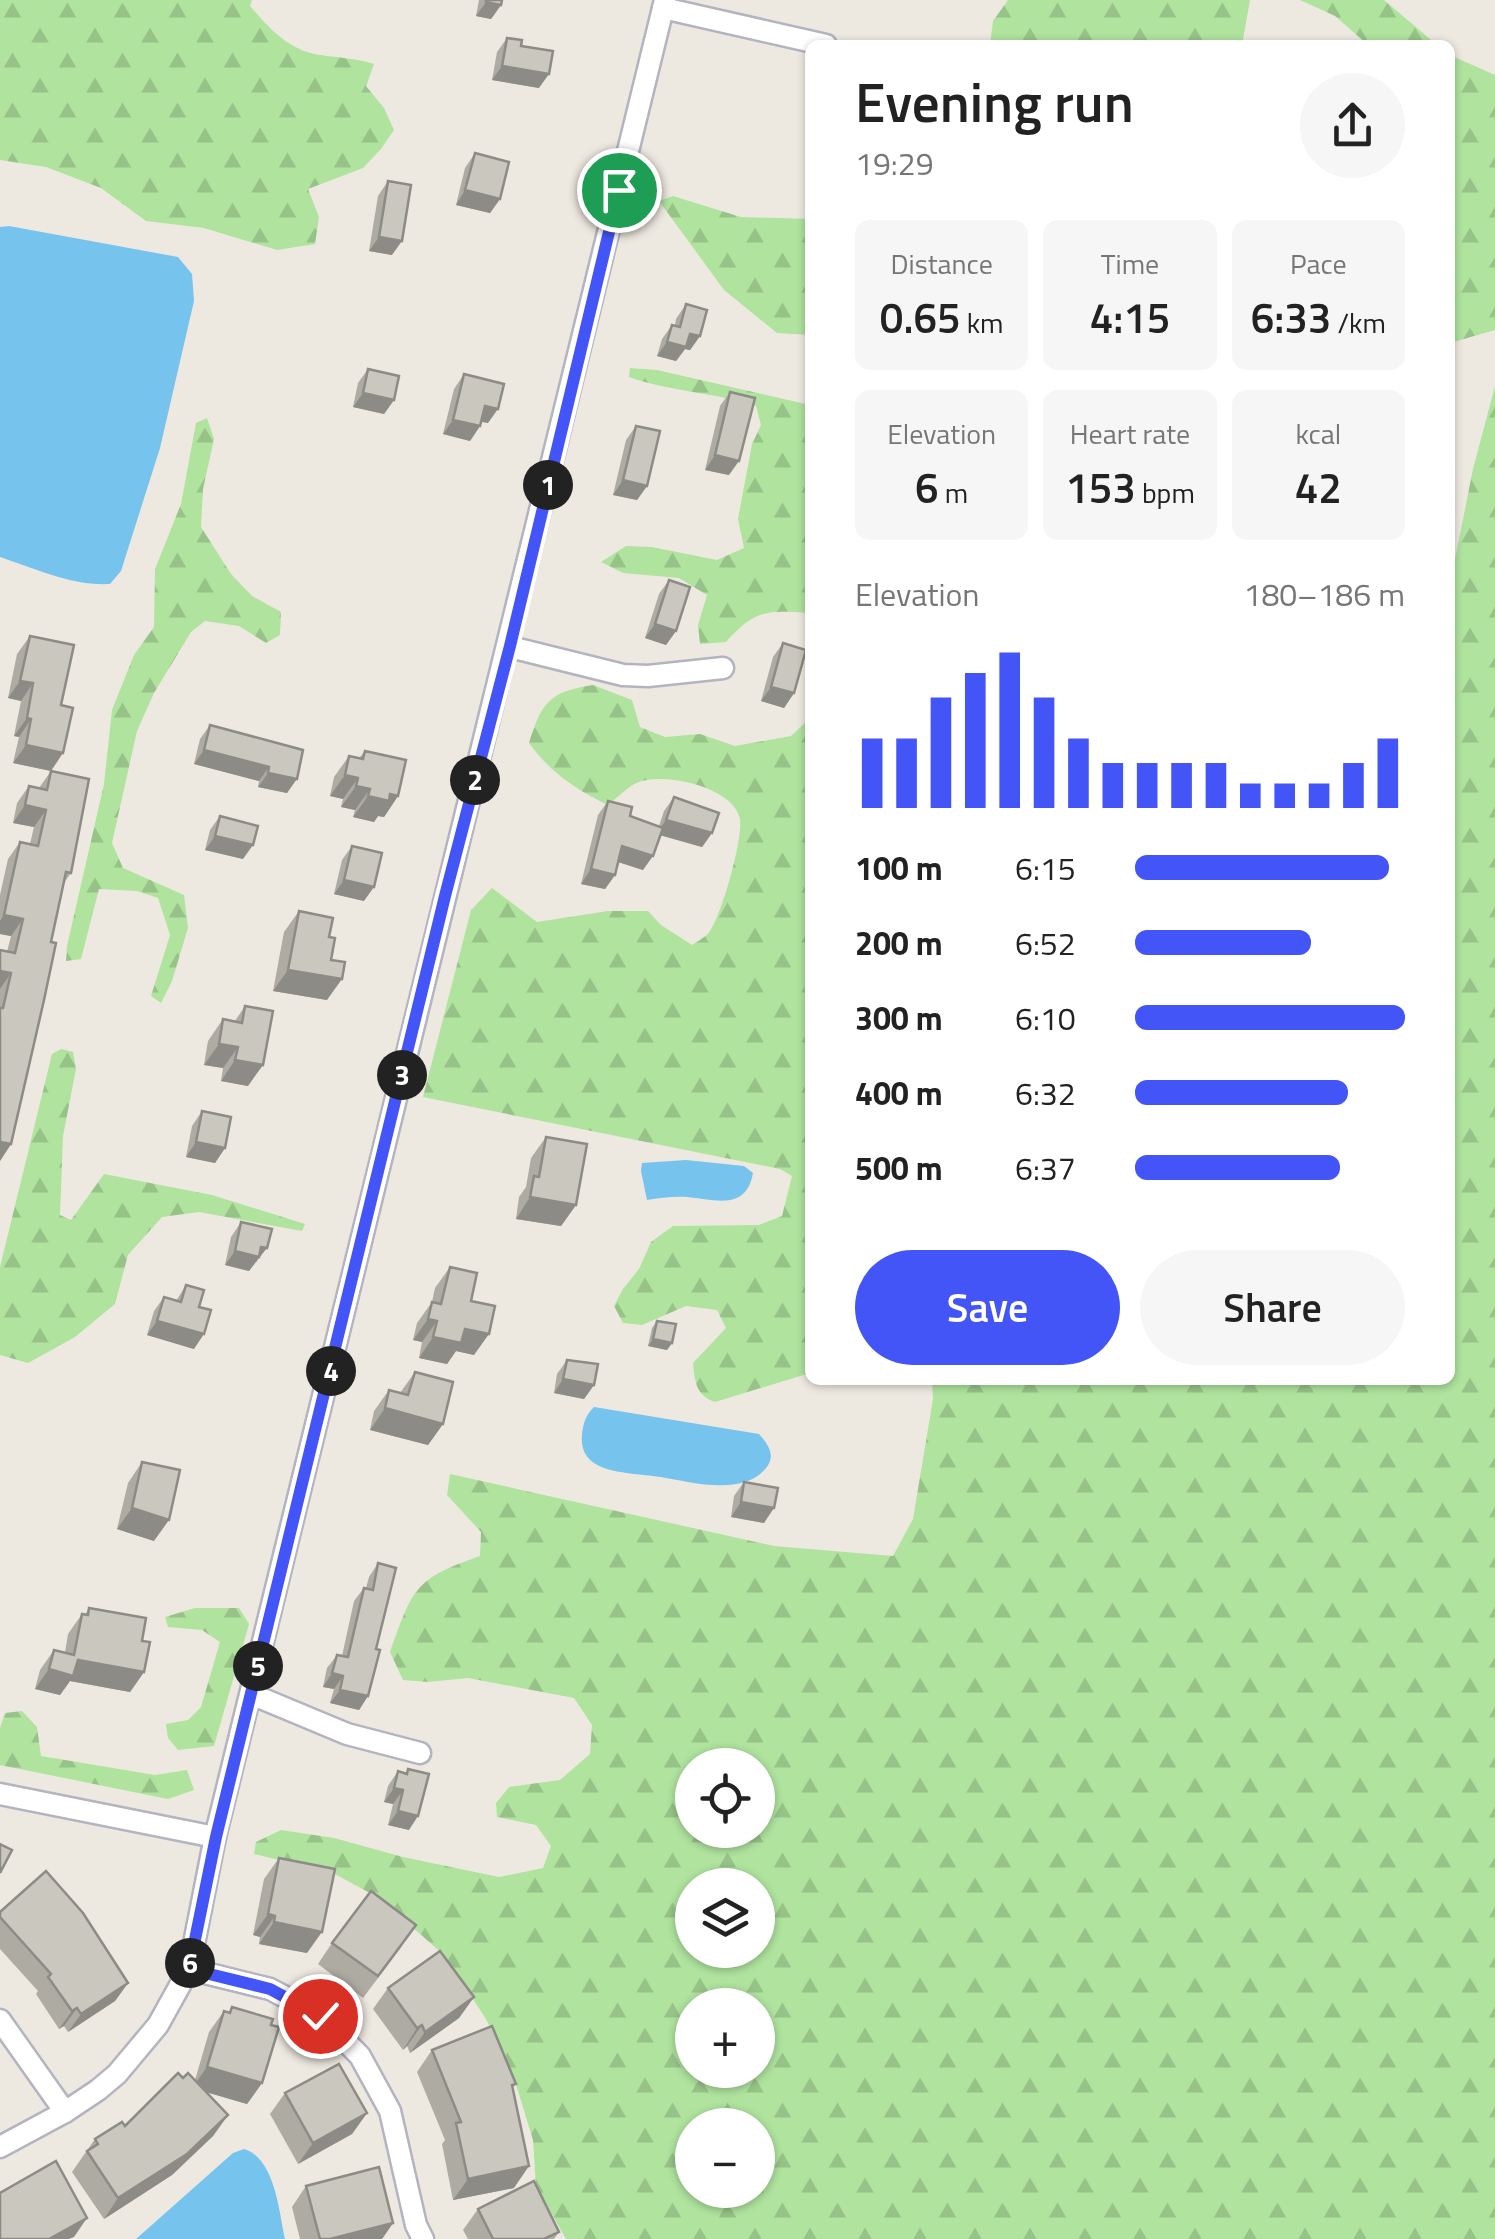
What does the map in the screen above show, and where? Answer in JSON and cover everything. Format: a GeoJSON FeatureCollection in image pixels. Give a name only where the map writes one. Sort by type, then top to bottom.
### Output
{"type":"FeatureCollection","features":[{"type":"Feature","properties":{"kind":"street"},"geometry":{"type":"LineString","coordinates":[[0,2147],[98,2090],[136,2054],[158,2025],[189,1969],[216,1837],[664,4],[806,40]]}},
{"type":"Feature","properties":{"kind":"street"},"geometry":{"type":"LineString","coordinates":[[510,646],[623,675],[722,668]]}},
{"type":"Feature","properties":{"kind":"street"},"geometry":{"type":"LineString","coordinates":[[251,1694],[347,1734],[420,1753]]}},
{"type":"Feature","properties":{"kind":"street"},"geometry":{"type":"LineString","coordinates":[[0,1794],[216,1837]]}},
{"type":"Feature","properties":{"kind":"street"},"geometry":{"type":"LineString","coordinates":[[189,1969],[270,1989],[320,2016],[360,2056],[390,2111],[416,2225],[423,2239]]}},
{"type":"Feature","properties":{"kind":"street"},"geometry":{"type":"LineString","coordinates":[[0,2020],[65,2112]]}},
{"type":"Feature","properties":{"kind":"green space"},"geometry":{"type":"Polygon","coordinates":[[[0,0],[252,0],[250,6],[265,22],[299,49],[374,64],[366,86],[384,108],[394,130],[363,168],[308,189],[319,217],[315,244],[277,250],[204,228],[146,221],[101,188],[46,167],[0,160],[0,0]]]}},
{"type":"Feature","properties":{"kind":"green space"},"geometry":{"type":"Polygon","coordinates":[[[1008,0],[1250,0],[1243,40],[991,40],[993,21],[1008,0]]]}},
{"type":"Feature","properties":{"kind":"green space"},"geometry":{"type":"Polygon","coordinates":[[[1300,0],[1384,0],[1431,40],[1362,40],[1335,16],[1300,0]]]}},
{"type":"Feature","properties":{"kind":"green space"},"geometry":{"type":"Polygon","coordinates":[[[1455,57],[1495,75],[1495,330],[1455,342],[1455,57]]]}},
{"type":"Feature","properties":{"kind":"green space"},"geometry":{"type":"Polygon","coordinates":[[[673,196],[741,217],[805,219],[805,335],[777,333],[724,290],[659,201],[673,196]]]}},
{"type":"Feature","properties":{"kind":"green space"},"geometry":{"type":"Polygon","coordinates":[[[630,368],[657,370],[805,404],[805,613],[763,614],[745,623],[726,642],[700,644],[698,625],[707,595],[679,578],[623,573],[601,562],[626,546],[717,560],[744,548],[738,519],[752,444],[761,425],[756,406],[629,377],[630,368]]]}},
{"type":"Feature","properties":{"kind":"green space"},"geometry":{"type":"Polygon","coordinates":[[[1495,386],[1495,2239],[566,2239],[536,2186],[533,2140],[515,2081],[486,2019],[444,1955],[379,1898],[333,1873],[254,1854],[256,1842],[281,1830],[334,1838],[499,1877],[543,1868],[551,1846],[536,1825],[497,1817],[496,1803],[509,1787],[560,1780],[590,1754],[592,1725],[574,1698],[468,1678],[403,1680],[390,1652],[404,1613],[419,1589],[441,1572],[480,1556],[481,1532],[447,1495],[450,1474],[774,1546],[893,1556],[913,1519],[932,1385],[1455,1385],[1455,559],[1495,386]]]}},
{"type":"Feature","properties":{"kind":"green space"},"geometry":{"type":"Polygon","coordinates":[[[207,418],[214,439],[203,489],[201,527],[231,574],[252,596],[281,612],[280,635],[266,643],[239,626],[205,621],[191,632],[154,693],[137,731],[112,843],[123,868],[184,895],[188,928],[161,1003],[151,996],[170,935],[158,898],[137,891],[99,889],[81,959],[66,961],[67,946],[104,784],[112,710],[134,655],[154,627],[155,569],[181,504],[196,423],[207,418]]]}},
{"type":"Feature","properties":{"kind":"green space"},"geometry":{"type":"Polygon","coordinates":[[[593,685],[632,700],[640,727],[665,737],[700,734],[735,746],[791,736],[805,723],[805,1375],[715,1402],[698,1387],[693,1363],[726,1328],[717,1310],[686,1306],[642,1325],[623,1323],[614,1306],[639,1269],[651,1242],[673,1226],[759,1225],[782,1216],[792,1176],[780,1169],[423,1097],[471,910],[492,888],[537,922],[608,911],[648,911],[661,925],[692,945],[710,931],[720,909],[738,843],[740,819],[735,808],[712,791],[665,779],[639,782],[608,805],[564,779],[529,743],[544,708],[567,691],[593,685]]]}},
{"type":"Feature","properties":{"kind":"green space"},"geometry":{"type":"Polygon","coordinates":[[[61,1049],[73,1052],[76,1069],[63,1136],[60,1215],[71,1220],[104,1174],[212,1195],[305,1224],[302,1231],[199,1212],[162,1217],[128,1255],[115,1304],[75,1337],[28,1363],[0,1355],[0,1267],[52,1054],[61,1049]]]}},
{"type":"Feature","properties":{"kind":"green space"},"geometry":{"type":"Polygon","coordinates":[[[195,1608],[239,1608],[249,1624],[214,1746],[178,1750],[168,1738],[166,1724],[188,1720],[201,1707],[220,1642],[202,1630],[168,1627],[165,1617],[195,1608]]]}},
{"type":"Feature","properties":{"kind":"green space"},"geometry":{"type":"Polygon","coordinates":[[[22,1711],[37,1727],[41,1756],[155,1775],[187,1770],[194,1790],[168,1799],[0,1765],[0,1728],[5,1713],[22,1711]]]}},
{"type":"Feature","properties":{"kind":"water"},"geometry":{"type":"Polygon","coordinates":[[[0,227],[178,257],[192,274],[194,301],[160,448],[121,571],[110,584],[68,580],[0,557],[0,227]]]}},
{"type":"Feature","properties":{"kind":"water"},"geometry":{"type":"Polygon","coordinates":[[[686,1160],[744,1166],[753,1173],[744,1193],[736,1198],[647,1200],[642,1163],[686,1160]]]}},
{"type":"Feature","properties":{"kind":"water"},"geometry":{"type":"Polygon","coordinates":[[[594,1407],[759,1434],[771,1459],[756,1477],[731,1485],[609,1470],[589,1458],[583,1448],[584,1423],[594,1407]]]}},
{"type":"Feature","properties":{"kind":"water"},"geometry":{"type":"Polygon","coordinates":[[[244,2149],[263,2163],[269,2174],[285,2239],[136,2239],[233,2153],[244,2149]]]}},
{"type":"Feature","properties":{"kind":"building"},"geometry":{"type":"Polygon","coordinates":[[[507,38],[522,40],[521,46],[553,51],[549,74],[502,66],[507,38]]]}},
{"type":"Feature","properties":{"kind":"building"},"geometry":{"type":"Polygon","coordinates":[[[475,153],[509,162],[500,199],[465,190],[475,153]]]}},
{"type":"Feature","properties":{"kind":"building"},"geometry":{"type":"Polygon","coordinates":[[[388,181],[411,185],[402,241],[379,237],[388,181]]]}},
{"type":"Feature","properties":{"kind":"building"},"geometry":{"type":"Polygon","coordinates":[[[686,304],[707,310],[700,336],[690,334],[686,347],[667,342],[672,325],[680,327],[686,304]]]}},
{"type":"Feature","properties":{"kind":"building"},"geometry":{"type":"Polygon","coordinates":[[[368,369],[399,376],[394,400],[363,393],[368,369]]]}},
{"type":"Feature","properties":{"kind":"building"},"geometry":{"type":"Polygon","coordinates":[[[464,374],[504,384],[498,409],[485,406],[480,426],[453,420],[464,374]]]}},
{"type":"Feature","properties":{"kind":"building"},"geometry":{"type":"Polygon","coordinates":[[[730,392],[755,398],[739,461],[715,455],[730,392]]]}},
{"type":"Feature","properties":{"kind":"building"},"geometry":{"type":"Polygon","coordinates":[[[636,426],[660,431],[647,486],[623,480],[636,426]]]}},
{"type":"Feature","properties":{"kind":"building"},"geometry":{"type":"Polygon","coordinates":[[[669,580],[690,587],[676,631],[655,624],[669,580]]]}},
{"type":"Feature","properties":{"kind":"building"},"geometry":{"type":"Polygon","coordinates":[[[30,636],[74,645],[61,705],[73,708],[63,753],[26,745],[33,683],[20,681],[30,636]]]}},
{"type":"Feature","properties":{"kind":"building"},"geometry":{"type":"Polygon","coordinates":[[[783,643],[805,650],[794,693],[771,687],[783,643]]]}},
{"type":"Feature","properties":{"kind":"building"},"geometry":{"type":"Polygon","coordinates":[[[210,725],[303,750],[297,779],[268,773],[269,767],[204,750],[210,725]]]}},
{"type":"Feature","properties":{"kind":"building"},"geometry":{"type":"Polygon","coordinates":[[[365,751],[406,760],[398,796],[390,794],[389,801],[368,796],[370,789],[356,786],[358,778],[345,775],[349,756],[363,759],[365,751]]]}},
{"type":"Feature","properties":{"kind":"building"},"geometry":{"type":"Polygon","coordinates":[[[51,771],[89,779],[71,873],[66,872],[51,942],[56,943],[11,1144],[0,1142],[0,1008],[11,973],[0,971],[0,950],[15,953],[23,919],[4,915],[20,842],[38,846],[46,810],[25,805],[29,786],[47,790],[51,771]]]}},
{"type":"Feature","properties":{"kind":"building"},"geometry":{"type":"Polygon","coordinates":[[[674,797],[719,813],[712,833],[666,820],[674,797]]]}},
{"type":"Feature","properties":{"kind":"building"},"geometry":{"type":"Polygon","coordinates":[[[608,801],[632,807],[630,816],[663,828],[653,856],[622,846],[615,875],[591,869],[608,801]]]}},
{"type":"Feature","properties":{"kind":"building"},"geometry":{"type":"Polygon","coordinates":[[[220,816],[258,826],[253,845],[215,836],[220,816]]]}},
{"type":"Feature","properties":{"kind":"building"},"geometry":{"type":"Polygon","coordinates":[[[352,846],[382,853],[374,887],[344,880],[352,846]]]}},
{"type":"Feature","properties":{"kind":"building"},"geometry":{"type":"Polygon","coordinates":[[[299,911],[333,918],[329,937],[335,938],[331,960],[345,962],[342,979],[288,970],[299,911]]]}},
{"type":"Feature","properties":{"kind":"building"},"geometry":{"type":"Polygon","coordinates":[[[245,1006],[273,1011],[263,1065],[235,1060],[238,1047],[219,1044],[223,1019],[242,1023],[245,1006]]]}},
{"type":"Feature","properties":{"kind":"building"},"geometry":{"type":"Polygon","coordinates":[[[202,1111],[231,1117],[225,1148],[196,1142],[202,1111]]]}},
{"type":"Feature","properties":{"kind":"building"},"geometry":{"type":"Polygon","coordinates":[[[546,1137],[587,1144],[576,1205],[530,1197],[534,1176],[539,1177],[546,1137]]]}},
{"type":"Feature","properties":{"kind":"building"},"geometry":{"type":"Polygon","coordinates":[[[241,1222],[272,1229],[267,1248],[261,1247],[259,1257],[235,1251],[241,1222]]]}},
{"type":"Feature","properties":{"kind":"building"},"geometry":{"type":"Polygon","coordinates":[[[450,1267],[477,1273],[471,1301],[495,1306],[489,1334],[465,1329],[461,1343],[433,1337],[437,1321],[428,1319],[432,1302],[441,1304],[450,1267]]]}},
{"type":"Feature","properties":{"kind":"building"},"geometry":{"type":"Polygon","coordinates":[[[186,1285],[204,1290],[199,1307],[211,1310],[204,1334],[157,1321],[164,1297],[181,1302],[186,1285]]]}},
{"type":"Feature","properties":{"kind":"building"},"geometry":{"type":"Polygon","coordinates":[[[657,1321],[676,1324],[672,1343],[653,1339],[657,1321]]]}},
{"type":"Feature","properties":{"kind":"building"},"geometry":{"type":"Polygon","coordinates":[[[567,1360],[598,1364],[594,1385],[563,1379],[567,1360]]]}},
{"type":"Feature","properties":{"kind":"building"},"geometry":{"type":"Polygon","coordinates":[[[415,1372],[453,1382],[443,1424],[385,1408],[389,1390],[408,1395],[415,1372]]]}},
{"type":"Feature","properties":{"kind":"building"},"geometry":{"type":"Polygon","coordinates":[[[142,1462],[180,1470],[169,1520],[132,1508],[142,1462]]]}},
{"type":"Feature","properties":{"kind":"building"},"geometry":{"type":"Polygon","coordinates":[[[744,1482],[778,1488],[774,1508],[741,1502],[744,1482]]]}},
{"type":"Feature","properties":{"kind":"building"},"geometry":{"type":"Polygon","coordinates":[[[378,1563],[396,1568],[368,1696],[340,1690],[343,1676],[332,1673],[337,1655],[348,1657],[364,1588],[373,1590],[378,1563]]]}},
{"type":"Feature","properties":{"kind":"building"},"geometry":{"type":"Polygon","coordinates":[[[89,1608],[146,1618],[142,1641],[150,1642],[144,1672],[78,1660],[73,1676],[49,1669],[54,1650],[74,1655],[82,1614],[88,1615],[89,1608]]]}},
{"type":"Feature","properties":{"kind":"building"},"geometry":{"type":"Polygon","coordinates":[[[408,1769],[429,1774],[418,1816],[398,1811],[403,1790],[394,1788],[398,1771],[407,1774],[408,1769]]]}},
{"type":"Feature","properties":{"kind":"building"},"geometry":{"type":"Polygon","coordinates":[[[0,1844],[12,1850],[0,1873],[0,1844]]]}},
{"type":"Feature","properties":{"kind":"building"},"geometry":{"type":"Polygon","coordinates":[[[279,1858],[335,1869],[322,1932],[274,1922],[275,1916],[268,1914],[279,1858]]]}},
{"type":"Feature","properties":{"kind":"building"},"geometry":{"type":"Polygon","coordinates":[[[46,1871],[83,1913],[128,1983],[81,2014],[77,2008],[72,2011],[48,1977],[51,1974],[0,1917],[0,1912],[46,1871]]]}},
{"type":"Feature","properties":{"kind":"building"},"geometry":{"type":"Polygon","coordinates":[[[371,1891],[416,1925],[378,1976],[332,1943],[371,1891]]]}},
{"type":"Feature","properties":{"kind":"building"},"geometry":{"type":"Polygon","coordinates":[[[440,1951],[474,1997],[425,2032],[422,2025],[417,2028],[388,1988],[440,1951]]]}},
{"type":"Feature","properties":{"kind":"building"},"geometry":{"type":"Polygon","coordinates":[[[232,2007],[273,2019],[271,2025],[279,2027],[262,2083],[207,2067],[224,2011],[230,2013],[232,2007]]]}},
{"type":"Feature","properties":{"kind":"building"},"geometry":{"type":"Polygon","coordinates":[[[492,2026],[516,2084],[512,2085],[529,2166],[468,2179],[456,2123],[461,2122],[432,2050],[492,2026]]]}},
{"type":"Feature","properties":{"kind":"building"},"geometry":{"type":"Polygon","coordinates":[[[339,2064],[367,2113],[313,2143],[285,2093],[339,2064]]]}},
{"type":"Feature","properties":{"kind":"building"},"geometry":{"type":"Polygon","coordinates":[[[178,2073],[183,2078],[188,2073],[228,2115],[187,2154],[118,2198],[87,2151],[98,2144],[95,2139],[122,2122],[125,2126],[178,2073]]]}},
{"type":"Feature","properties":{"kind":"building"},"geometry":{"type":"Polygon","coordinates":[[[56,2161],[87,2218],[49,2239],[0,2239],[0,2193],[56,2161]]]}},
{"type":"Feature","properties":{"kind":"building"},"geometry":{"type":"Polygon","coordinates":[[[379,2167],[393,2223],[320,2239],[306,2186],[379,2167]]]}},
{"type":"Feature","properties":{"kind":"building"},"geometry":{"type":"Polygon","coordinates":[[[534,2181],[559,2232],[544,2239],[493,2239],[478,2209],[534,2181]]]}},
{"type":"Feature","properties":{"kind":"route"},"geometry":{"type":"LineString","coordinates":[[320,2016],[270,1989],[189,1969],[216,1837],[619,190]]}}]}
